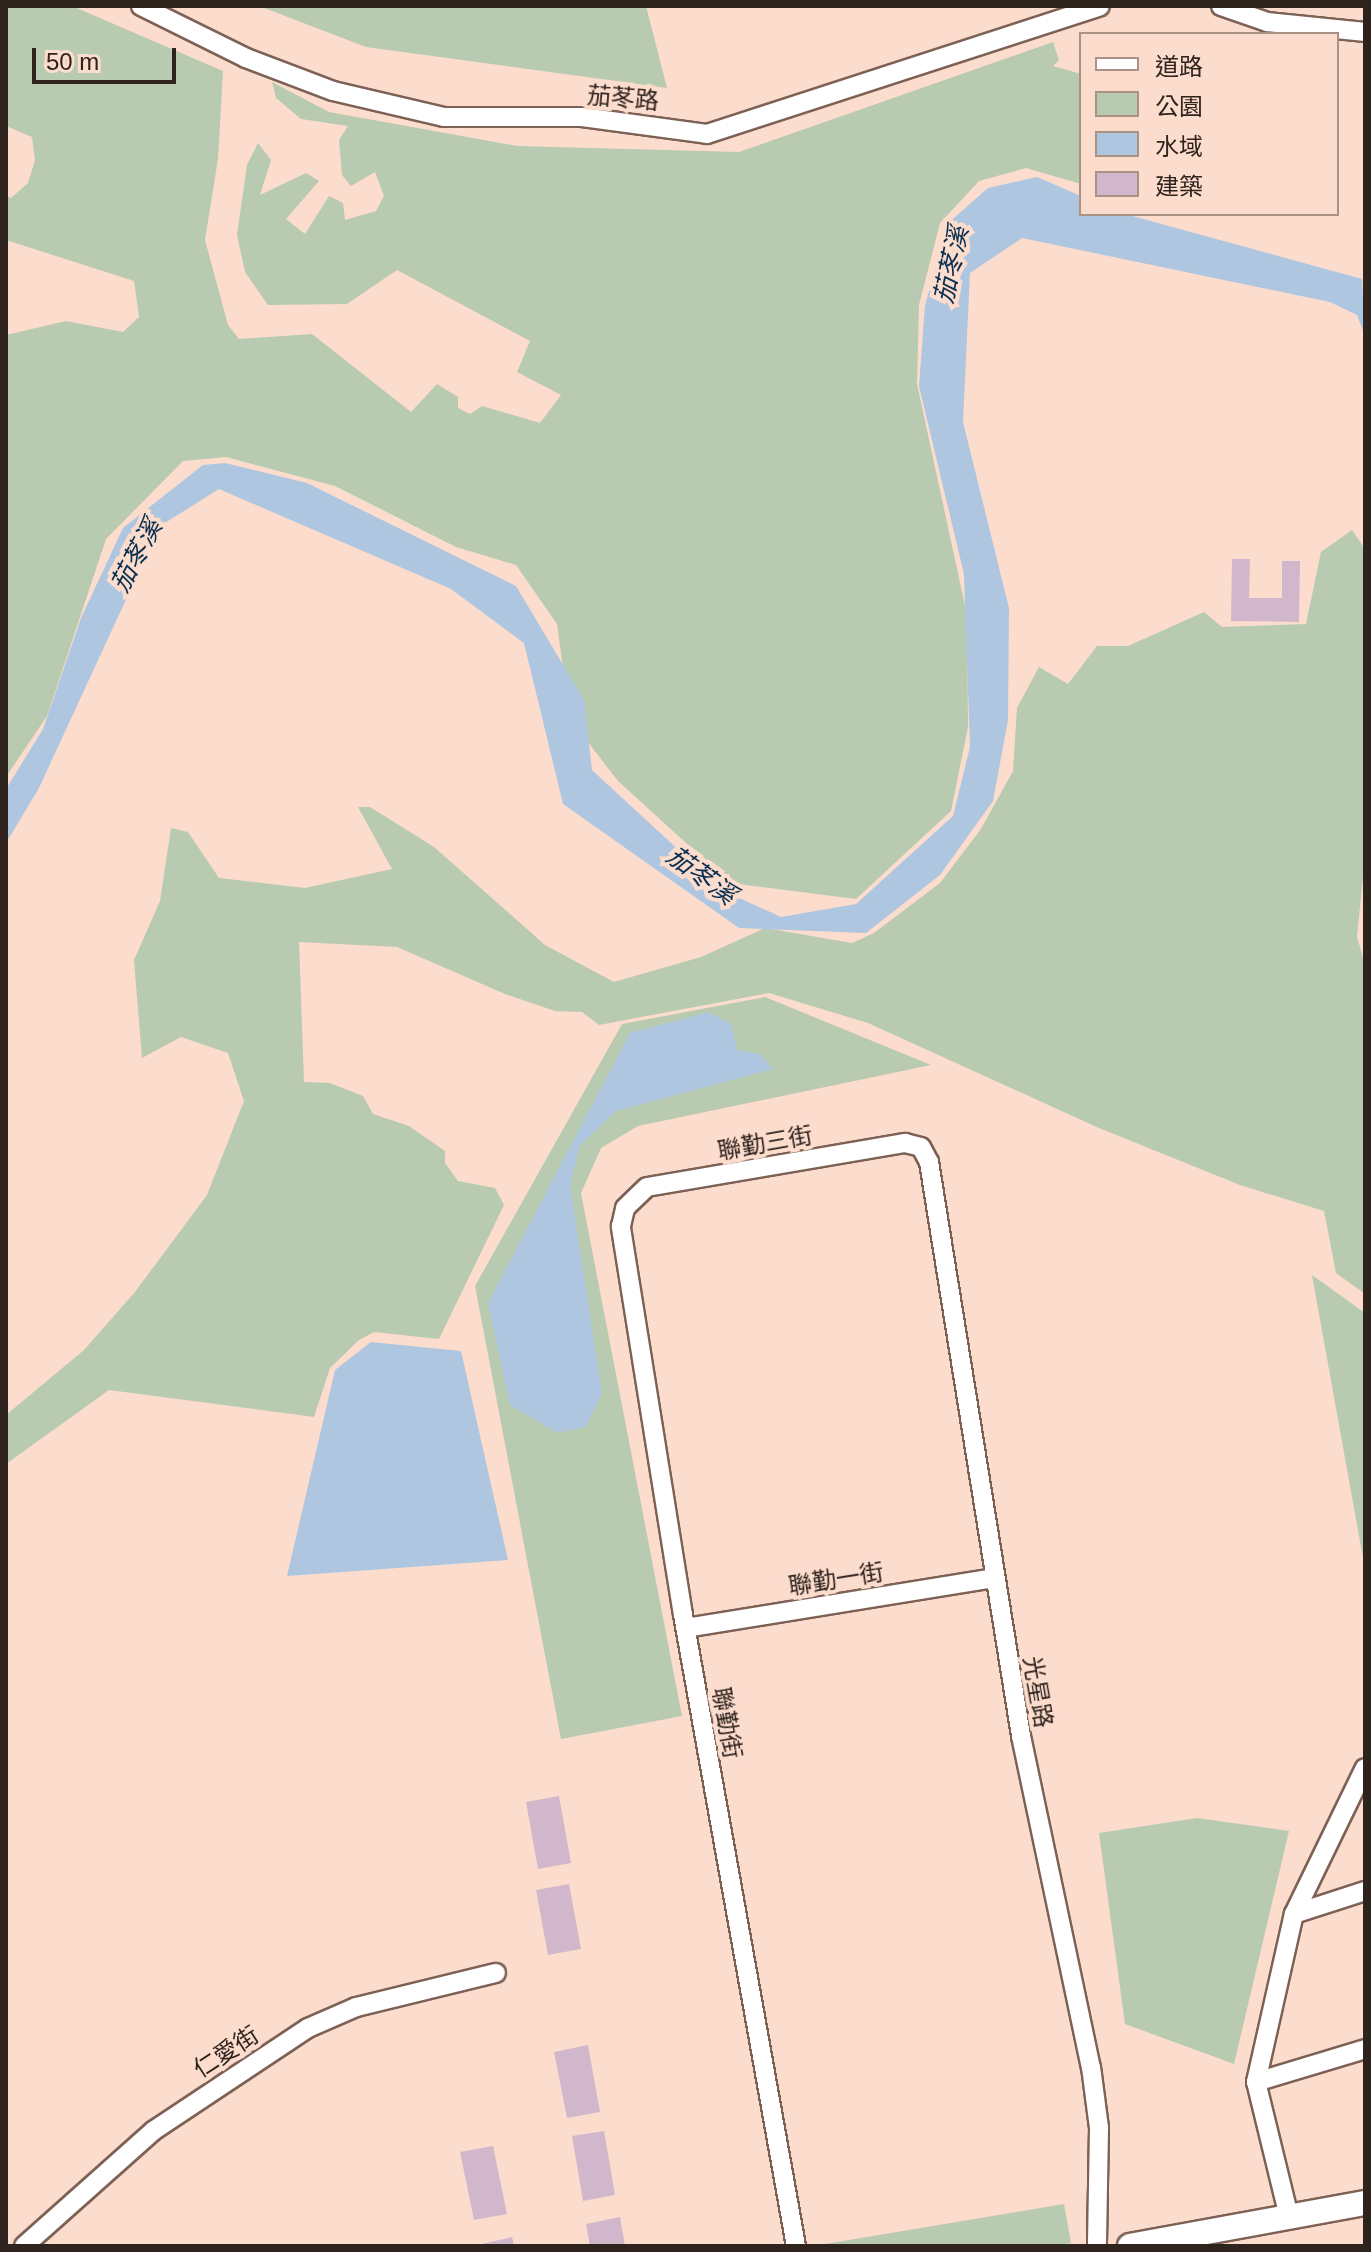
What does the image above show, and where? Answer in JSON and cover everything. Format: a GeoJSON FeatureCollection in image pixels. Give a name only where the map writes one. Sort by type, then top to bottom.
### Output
{"type":"FeatureCollection","features":[{"type":"Feature","properties":{"kind":"street","name":"茄苳路"},"geometry":{"type":"LineString","coordinates":[[141,6],[246,58],[333,91],[444,117],[582,117],[707,134],[1100,6]]}},
{"type":"Feature","properties":{"kind":"street"},"geometry":{"type":"LineString","coordinates":[[1221,6],[1267,22],[1365,32]]}},
{"type":"Feature","properties":{"kind":"street","name":"聯勤三街"},"geometry":{"type":"LineString","coordinates":[[625,1208],[647,1187],[905,1143],[921,1147]]}},
{"type":"Feature","properties":{"kind":"street","name":"光星路"},"geometry":{"type":"LineString","coordinates":[[921,1147],[929,1162],[1021,1736],[1091,2067],[1099,2128],[1097,2246]]}},
{"type":"Feature","properties":{"kind":"street","name":"聯勤街"},"geometry":{"type":"LineString","coordinates":[[625,1208],[621,1226],[686,1628],[796,2246]]}},
{"type":"Feature","properties":{"kind":"street","name":"聯勤一街"},"geometry":{"type":"LineString","coordinates":[[686,1628],[994,1578]]}},
{"type":"Feature","properties":{"kind":"street"},"geometry":{"type":"LineString","coordinates":[[1289,2217],[1256,2082],[1294,1914],[1365,1768]]}},
{"type":"Feature","properties":{"kind":"street"},"geometry":{"type":"LineString","coordinates":[[1294,1914],[1365,1891]]}},
{"type":"Feature","properties":{"kind":"street","name":"仁愛街"},"geometry":{"type":"LineString","coordinates":[[24,2246],[153,2131],[308,2028],[356,2007],[496,1973]]}},
{"type":"Feature","properties":{"kind":"street"},"geometry":{"type":"LineString","coordinates":[[1256,2082],[1365,2049]]}},
{"type":"Feature","properties":{"kind":"street"},"geometry":{"type":"LineString","coordinates":[[1130,2246],[1365,2203]]}},
{"type":"Feature","properties":{"kind":"green space"},"geometry":{"type":"Polygon","coordinates":[[[6,6],[72,6],[223,71],[218,159],[205,240],[228,325],[239,339],[312,334],[411,412],[437,384],[458,397],[458,408],[470,414],[482,406],[540,423],[561,395],[517,372],[530,341],[397,270],[347,304],[268,305],[245,272],[237,235],[247,165],[258,143],[271,160],[260,195],[306,173],[319,181],[286,219],[305,234],[329,196],[343,203],[345,220],[376,211],[384,196],[375,172],[351,186],[342,175],[339,140],[348,126],[301,119],[276,98],[272,82],[329,112],[517,146],[739,152],[1053,42],[1059,60],[1053,66],[1079,73],[1079,183],[1026,168],[979,181],[940,223],[919,305],[917,384],[967,615],[968,727],[951,811],[856,899],[730,883],[618,781],[570,719],[557,624],[516,565],[456,547],[335,486],[226,457],[183,461],[106,539],[47,716],[6,777],[6,335],[66,321],[123,332],[139,317],[134,281],[6,240],[6,196],[11,198],[28,183],[35,160],[32,137],[6,126],[6,6]]]}},
{"type":"Feature","properties":{"kind":"green space"},"geometry":{"type":"Polygon","coordinates":[[[259,6],[646,6],[667,88],[366,47],[259,6]]]}},
{"type":"Feature","properties":{"kind":"green space"},"geometry":{"type":"Polygon","coordinates":[[[1352,530],[1365,549],[1365,856],[1357,937],[1365,964],[1365,1294],[1336,1273],[1324,1211],[1240,1185],[1099,1128],[868,1023],[769,993],[599,1025],[582,1012],[555,1011],[505,994],[397,947],[299,942],[304,1082],[330,1083],[363,1096],[373,1114],[409,1126],[445,1151],[445,1163],[458,1181],[495,1188],[504,1205],[439,1339],[374,1332],[359,1340],[330,1368],[314,1417],[109,1390],[6,1464],[6,1415],[84,1350],[135,1292],[207,1195],[244,1101],[228,1053],[181,1037],[142,1058],[134,960],[160,901],[171,828],[188,832],[219,878],[305,888],[392,869],[358,807],[370,807],[434,847],[545,945],[614,982],[701,957],[765,928],[852,943],[874,933],[940,883],[981,829],[1013,771],[1017,708],[1039,667],[1068,684],[1097,646],[1128,646],[1204,612],[1222,627],[1306,624],[1321,552],[1352,530]]]}},
{"type":"Feature","properties":{"kind":"green space"},"geometry":{"type":"Polygon","coordinates":[[[765,997],[931,1065],[638,1126],[601,1148],[581,1193],[682,1716],[561,1739],[475,1286],[622,1024],[765,997]]]}},
{"type":"Feature","properties":{"kind":"green space"},"geometry":{"type":"Polygon","coordinates":[[[1312,1275],[1365,1313],[1365,1569],[1312,1275]]]}},
{"type":"Feature","properties":{"kind":"green space"},"geometry":{"type":"Polygon","coordinates":[[[1197,1818],[1289,1831],[1234,2064],[1125,2024],[1099,1833],[1197,1818]]]}},
{"type":"Feature","properties":{"kind":"green space"},"geometry":{"type":"Polygon","coordinates":[[[1064,2204],[1071,2243],[1055,2246],[813,2246],[1064,2204]]]}},
{"type":"Feature","properties":{"kind":"water","name":"茄苳溪"},"geometry":{"type":"Polygon","coordinates":[[[1037,177],[1079,195],[1079,216],[1132,216],[1362,279],[1365,336],[1357,315],[1330,302],[1022,238],[970,273],[963,422],[1009,608],[1008,720],[993,801],[940,875],[866,933],[739,928],[563,804],[524,643],[451,589],[219,489],[160,526],[39,788],[6,843],[6,789],[43,729],[81,618],[123,528],[203,465],[225,463],[307,483],[516,586],[584,700],[592,770],[722,890],[781,917],[856,904],[953,816],[970,747],[964,574],[919,386],[925,306],[946,225],[988,188],[1037,177]]]}},
{"type":"Feature","properties":{"kind":"water"},"geometry":{"type":"Polygon","coordinates":[[[709,1012],[731,1024],[737,1050],[760,1054],[773,1069],[616,1111],[580,1145],[570,1185],[602,1394],[586,1427],[557,1433],[510,1405],[488,1303],[630,1033],[709,1012]]]}},
{"type":"Feature","properties":{"kind":"water"},"geometry":{"type":"Polygon","coordinates":[[[371,1342],[461,1351],[508,1560],[287,1576],[335,1370],[371,1342]]]}},
{"type":"Feature","properties":{"kind":"building"},"geometry":{"type":"Polygon","coordinates":[[[1232,559],[1250,559],[1249,598],[1282,598],[1282,561],[1300,561],[1299,622],[1231,621],[1232,559]]]}},
{"type":"Feature","properties":{"kind":"building"},"geometry":{"type":"Polygon","coordinates":[[[559,1796],[571,1863],[538,1869],[526,1802],[559,1796]]]}},
{"type":"Feature","properties":{"kind":"building"},"geometry":{"type":"Polygon","coordinates":[[[569,1884],[581,1949],[548,1955],[536,1890],[569,1884]]]}},
{"type":"Feature","properties":{"kind":"building"},"geometry":{"type":"Polygon","coordinates":[[[588,2045],[600,2112],[567,2118],[554,2052],[588,2045]]]}},
{"type":"Feature","properties":{"kind":"building"},"geometry":{"type":"Polygon","coordinates":[[[604,2131],[615,2195],[583,2201],[572,2136],[604,2131]]]}},
{"type":"Feature","properties":{"kind":"building"},"geometry":{"type":"Polygon","coordinates":[[[493,2146],[507,2214],[474,2220],[460,2152],[493,2146]]]}},
{"type":"Feature","properties":{"kind":"building"},"geometry":{"type":"Polygon","coordinates":[[[620,2217],[625,2246],[590,2246],[586,2224],[620,2217]]]}},
{"type":"Feature","properties":{"kind":"building"},"geometry":{"type":"Polygon","coordinates":[[[512,2237],[514,2246],[478,2246],[478,2245],[512,2237]]]}}]}
